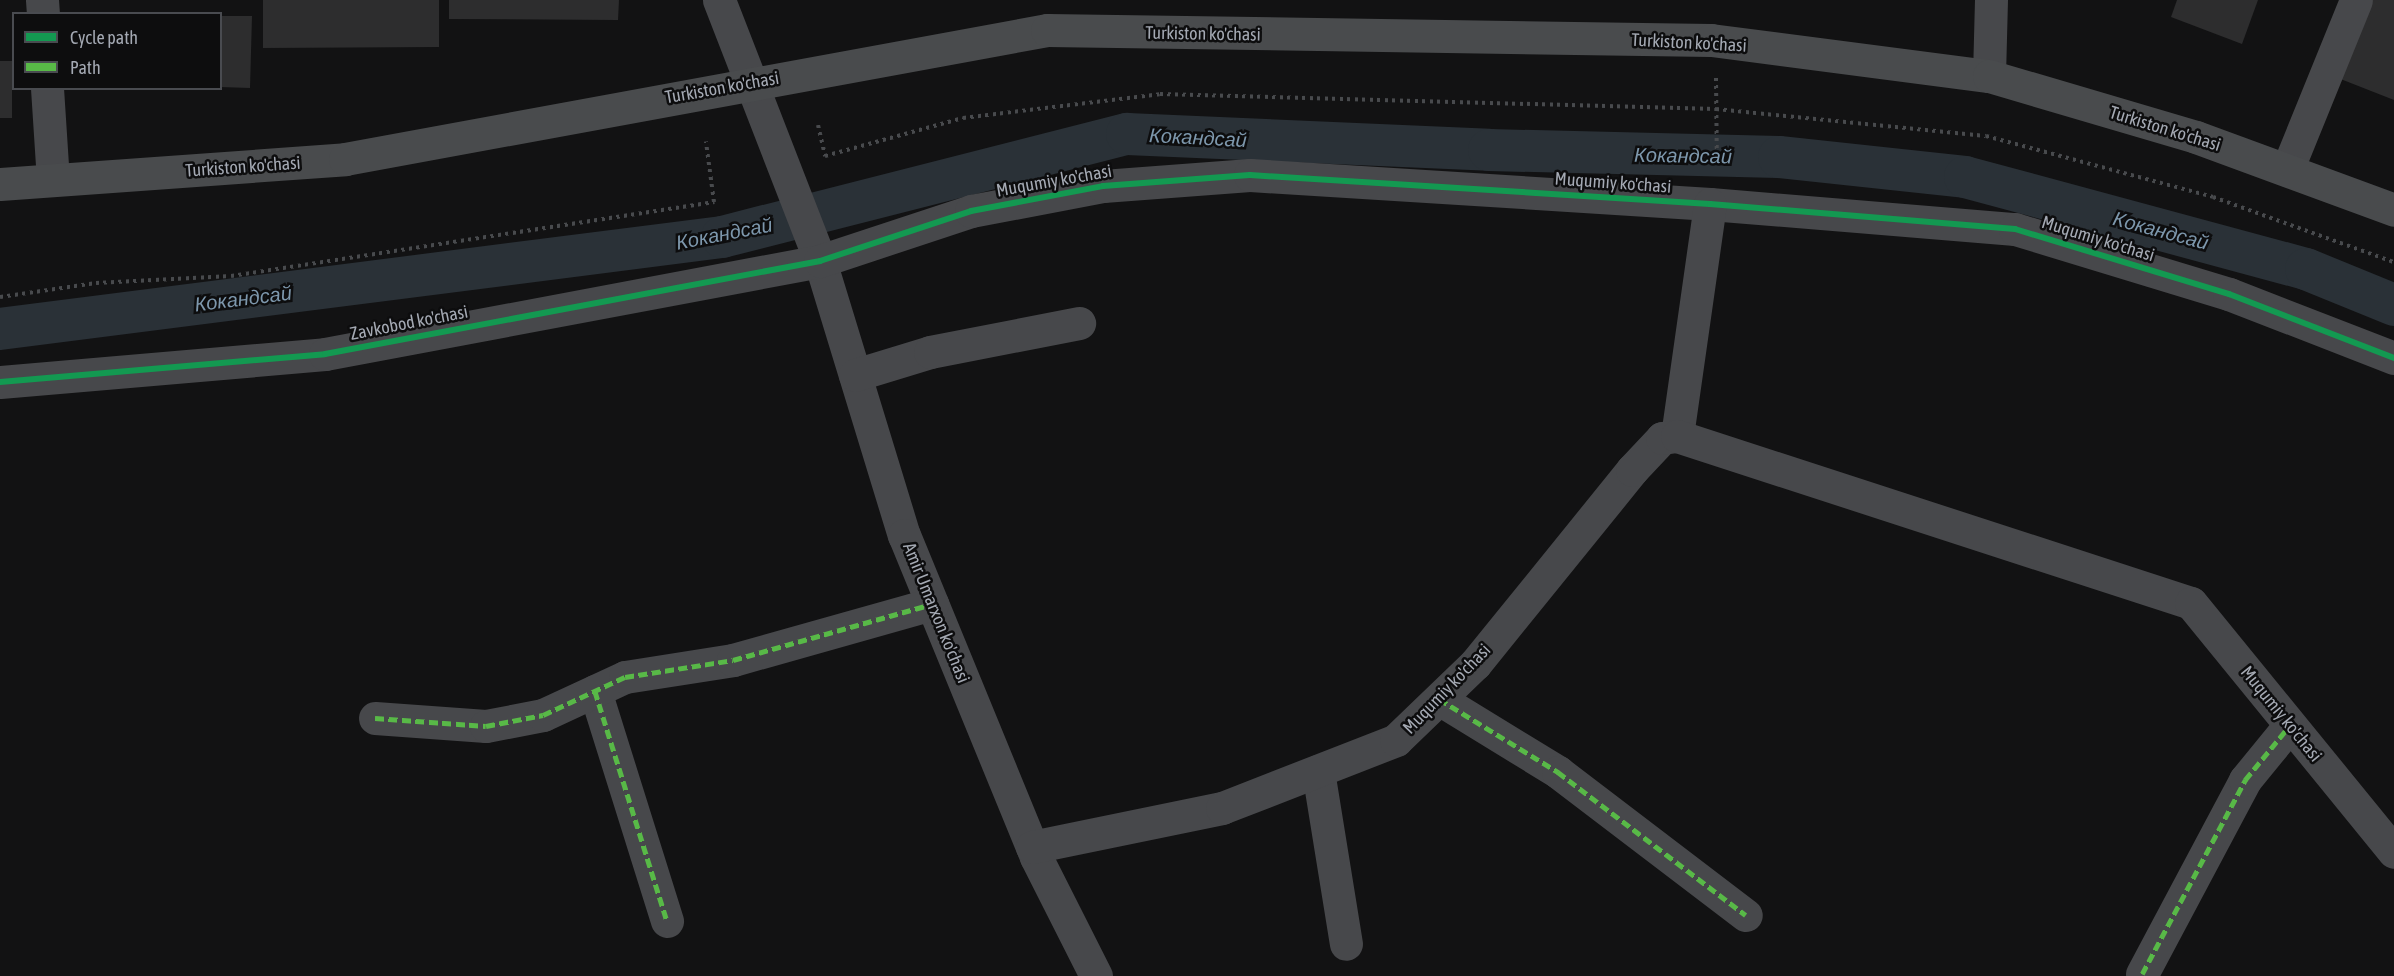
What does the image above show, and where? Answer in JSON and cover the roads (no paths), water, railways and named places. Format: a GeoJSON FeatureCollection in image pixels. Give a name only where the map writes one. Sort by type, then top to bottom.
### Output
{"type":"FeatureCollection","features":[{"type":"Feature","properties":{"kind":"main road","name":"Turkiston ko'chasi"},"geometry":{"type":"LineString","coordinates":[[0,184],[345,159],[748,83],[1047,30],[1711,40],[1989,76],[2196,137],[2394,210]]}},
{"type":"Feature","properties":{"kind":"street"},"geometry":{"type":"LineString","coordinates":[[719,0],[748,83]]}},
{"type":"Feature","properties":{"kind":"street"},"geometry":{"type":"LineString","coordinates":[[1989,76],[1991,0]]}},
{"type":"Feature","properties":{"kind":"street"},"geometry":{"type":"LineString","coordinates":[[2287,170],[2356,0]]}},
{"type":"Feature","properties":{"kind":"street","name":"Amir Umarxon ko'chasi"},"geometry":{"type":"LineString","coordinates":[[748,83],[815,248],[904,535],[1032,847],[1096,976]]}},
{"type":"Feature","properties":{"kind":"street"},"geometry":{"type":"LineString","coordinates":[[47,90],[53,180]]}},
{"type":"Feature","properties":{"kind":"street","name":"Muqumiy ko'chasi"},"geometry":{"type":"LineString","coordinates":[[815,248],[970,211],[1103,186],[1250,175],[1710,204],[2015,230],[2229,294],[2394,358]]}},
{"type":"Feature","properties":{"kind":"street"},"geometry":{"type":"LineString","coordinates":[[1677,436],[1710,204]]}},
{"type":"Feature","properties":{"kind":"street","name":"Zavkobod ko'chasi"},"geometry":{"type":"LineString","coordinates":[[0,382],[325,354],[815,248]]}},
{"type":"Feature","properties":{"kind":"street"},"geometry":{"type":"LineString","coordinates":[[855,375],[930,352],[1079,323]]}},
{"type":"Feature","properties":{"kind":"street","name":"Muqumiy ko'chasi"},"geometry":{"type":"LineString","coordinates":[[1032,847],[1222,808],[1396,741],[1475,664],[1632,470],[1662,438],[1677,436],[2191,603],[2394,852]]}},
{"type":"Feature","properties":{"kind":"street"},"geometry":{"type":"LineString","coordinates":[[375,718],[486,726],[543,715],[625,677],[733,660],[932,604]]}},
{"type":"Feature","properties":{"kind":"street"},"geometry":{"type":"LineString","coordinates":[[595,691],[667,921]]}},
{"type":"Feature","properties":{"kind":"street"},"geometry":{"type":"LineString","coordinates":[[1439,699],[1558,772],[1746,915]]}},
{"type":"Feature","properties":{"kind":"street"},"geometry":{"type":"LineString","coordinates":[[2142,974],[2245,780],[2290,725]]}},
{"type":"Feature","properties":{"kind":"street"},"geometry":{"type":"LineString","coordinates":[[1318,771],[1346,944]]}},
{"type":"Feature","properties":{"kind":"waterway","name":"Кокандсай"},"geometry":{"type":"LineString","coordinates":[[0,329],[722,237],[1127,134],[1489,150],[1779,157],[1965,177],[2306,269],[2394,305]]}}]}
